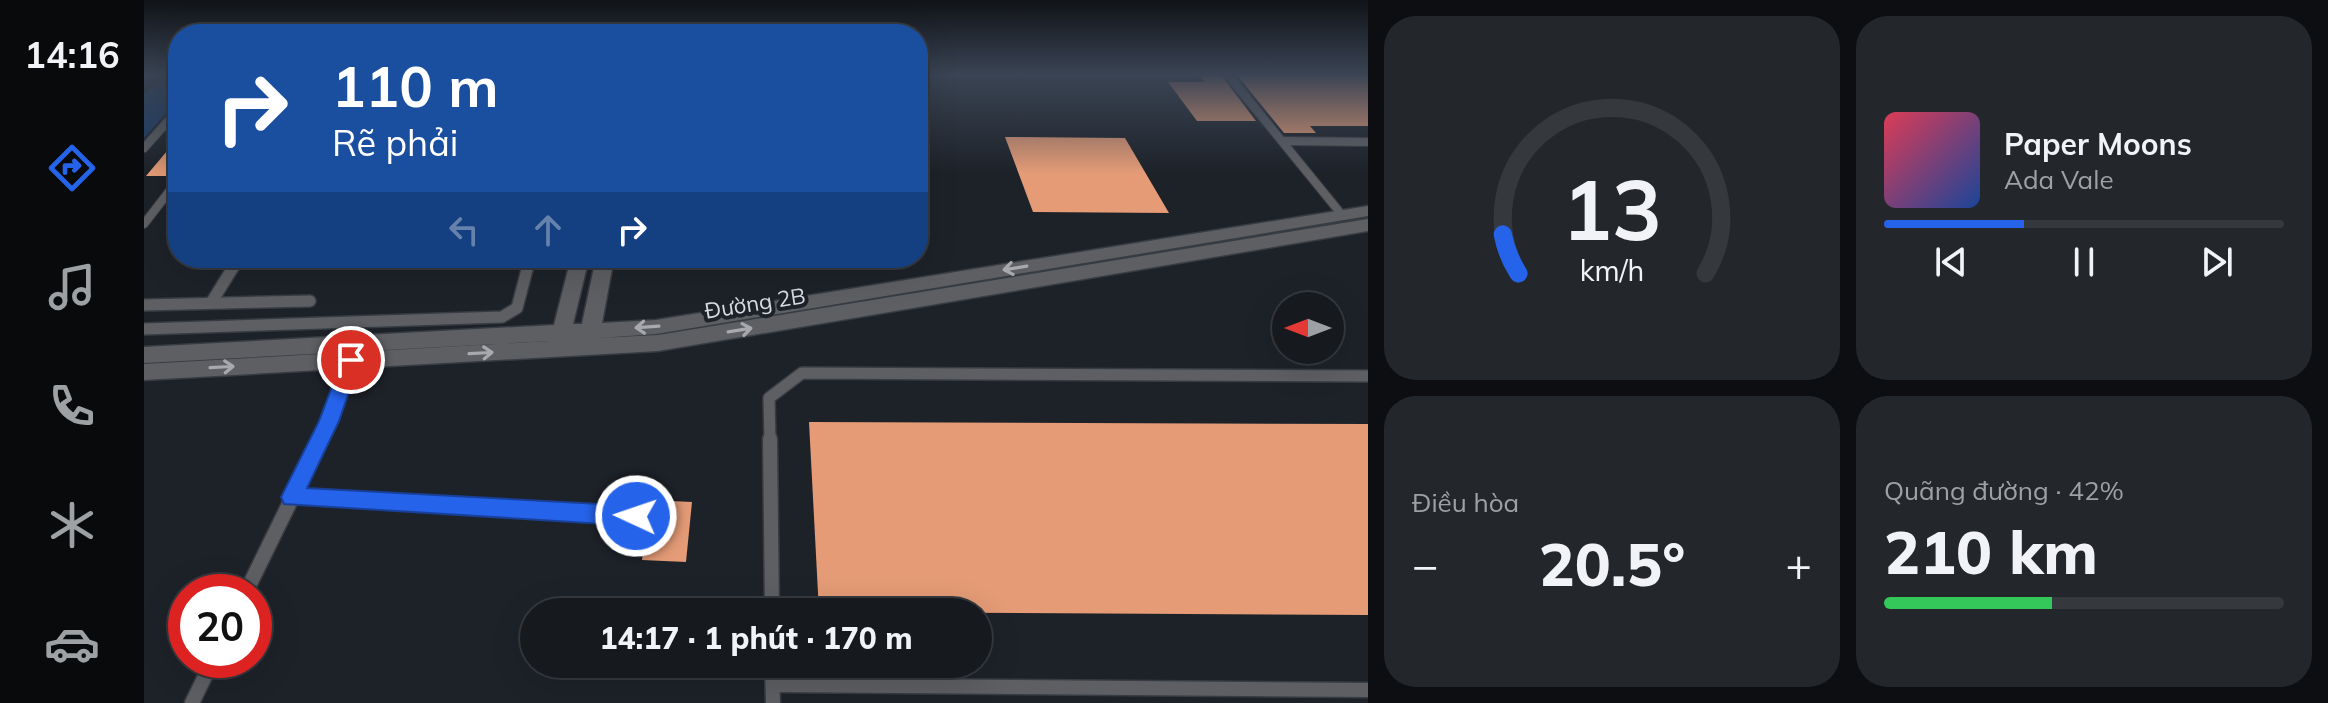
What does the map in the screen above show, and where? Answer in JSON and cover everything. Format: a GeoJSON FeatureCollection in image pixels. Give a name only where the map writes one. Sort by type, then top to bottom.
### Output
{"type":"FeatureCollection","features":[{"type":"Feature","properties":{"kind":"street","name":"Đường 2B"},"geometry":{"type":"LineString","coordinates":[[589,339],[1368,211]]}},
{"type":"Feature","properties":{"kind":"street","name":"Đường 2B"},"geometry":{"type":"LineString","coordinates":[[144,355],[589,339],[658,343],[1368,225]]}},
{"type":"Feature","properties":{"kind":"street"},"geometry":{"type":"LineString","coordinates":[[560,340],[578,268]]}},
{"type":"Feature","properties":{"kind":"street"},"geometry":{"type":"LineString","coordinates":[[589,339],[603,268]]}},
{"type":"Feature","properties":{"kind":"street","name":"Đường 2B"},"geometry":{"type":"LineString","coordinates":[[144,372],[351,360],[560,340]]}},
{"type":"Feature","properties":{"kind":"lane"},"geometry":{"type":"LineString","coordinates":[[1255,108],[1342,215]]}},
{"type":"Feature","properties":{"kind":"lane"},"geometry":{"type":"LineString","coordinates":[[144,148],[168,121]]}},
{"type":"Feature","properties":{"kind":"lane"},"geometry":{"type":"LineString","coordinates":[[1283,141],[1368,142]]}},
{"type":"Feature","properties":{"kind":"lane"},"geometry":{"type":"LineString","coordinates":[[144,224],[168,193]]}},
{"type":"Feature","properties":{"kind":"lane"},"geometry":{"type":"LineString","coordinates":[[211,303],[233,268]]}},
{"type":"Feature","properties":{"kind":"lane"},"geometry":{"type":"LineString","coordinates":[[144,329],[502,317],[517,308],[527,268]]}},
{"type":"Feature","properties":{"kind":"lane"},"geometry":{"type":"LineString","coordinates":[[144,305],[310,301]]}},
{"type":"Feature","properties":{"kind":"lane"},"geometry":{"type":"LineString","coordinates":[[255,574],[329,421],[351,360]]}},
{"type":"Feature","properties":{"kind":"lane"},"geometry":{"type":"LineString","coordinates":[[772,598],[769,398],[802,373],[1368,376]]}},
{"type":"Feature","properties":{"kind":"lane"},"geometry":{"type":"LineString","coordinates":[[292,497],[636,516]]}},
{"type":"Feature","properties":{"kind":"lane"},"geometry":{"type":"LineString","coordinates":[[192,703],[204,678]]}},
{"type":"Feature","properties":{"kind":"lane"},"geometry":{"type":"LineString","coordinates":[[773,678],[773,703]]}},
{"type":"Feature","properties":{"kind":"lane"},"geometry":{"type":"LineString","coordinates":[[773,685],[1368,690]]}},
{"type":"Feature","properties":{"kind":"shaded area"},"geometry":{"type":"Polygon","coordinates":[[[144,108],[168,108],[168,111],[144,138],[144,108]]]}},
{"type":"Feature","properties":{"kind":"building"},"geometry":{"type":"Polygon","coordinates":[[[1187,108],[1246,108],[1256,121],[1197,121],[1187,108]]]}},
{"type":"Feature","properties":{"kind":"building"},"geometry":{"type":"Polygon","coordinates":[[[1264,108],[1368,108],[1368,126],[1310,126],[1316,133],[1284,133],[1264,108]]]}},
{"type":"Feature","properties":{"kind":"building"},"geometry":{"type":"Polygon","coordinates":[[[1005,137],[1125,138],[1169,213],[1033,212],[1005,137]]]}},
{"type":"Feature","properties":{"kind":"building"},"geometry":{"type":"Polygon","coordinates":[[[168,150],[166,176],[146,176],[168,150]]]}},
{"type":"Feature","properties":{"kind":"building"},"geometry":{"type":"Polygon","coordinates":[[[809,422],[1368,424],[1368,615],[992,613],[992,598],[818,598],[809,422]]]}},
{"type":"Feature","properties":{"kind":"building"},"geometry":{"type":"Polygon","coordinates":[[[651,500],[692,502],[686,562],[642,560],[651,500]]]}},
{"type":"Feature","properties":{"kind":"route"},"geometry":{"type":"LineString","coordinates":[[351,360],[329,421],[292,497],[636,516]]}}]}
